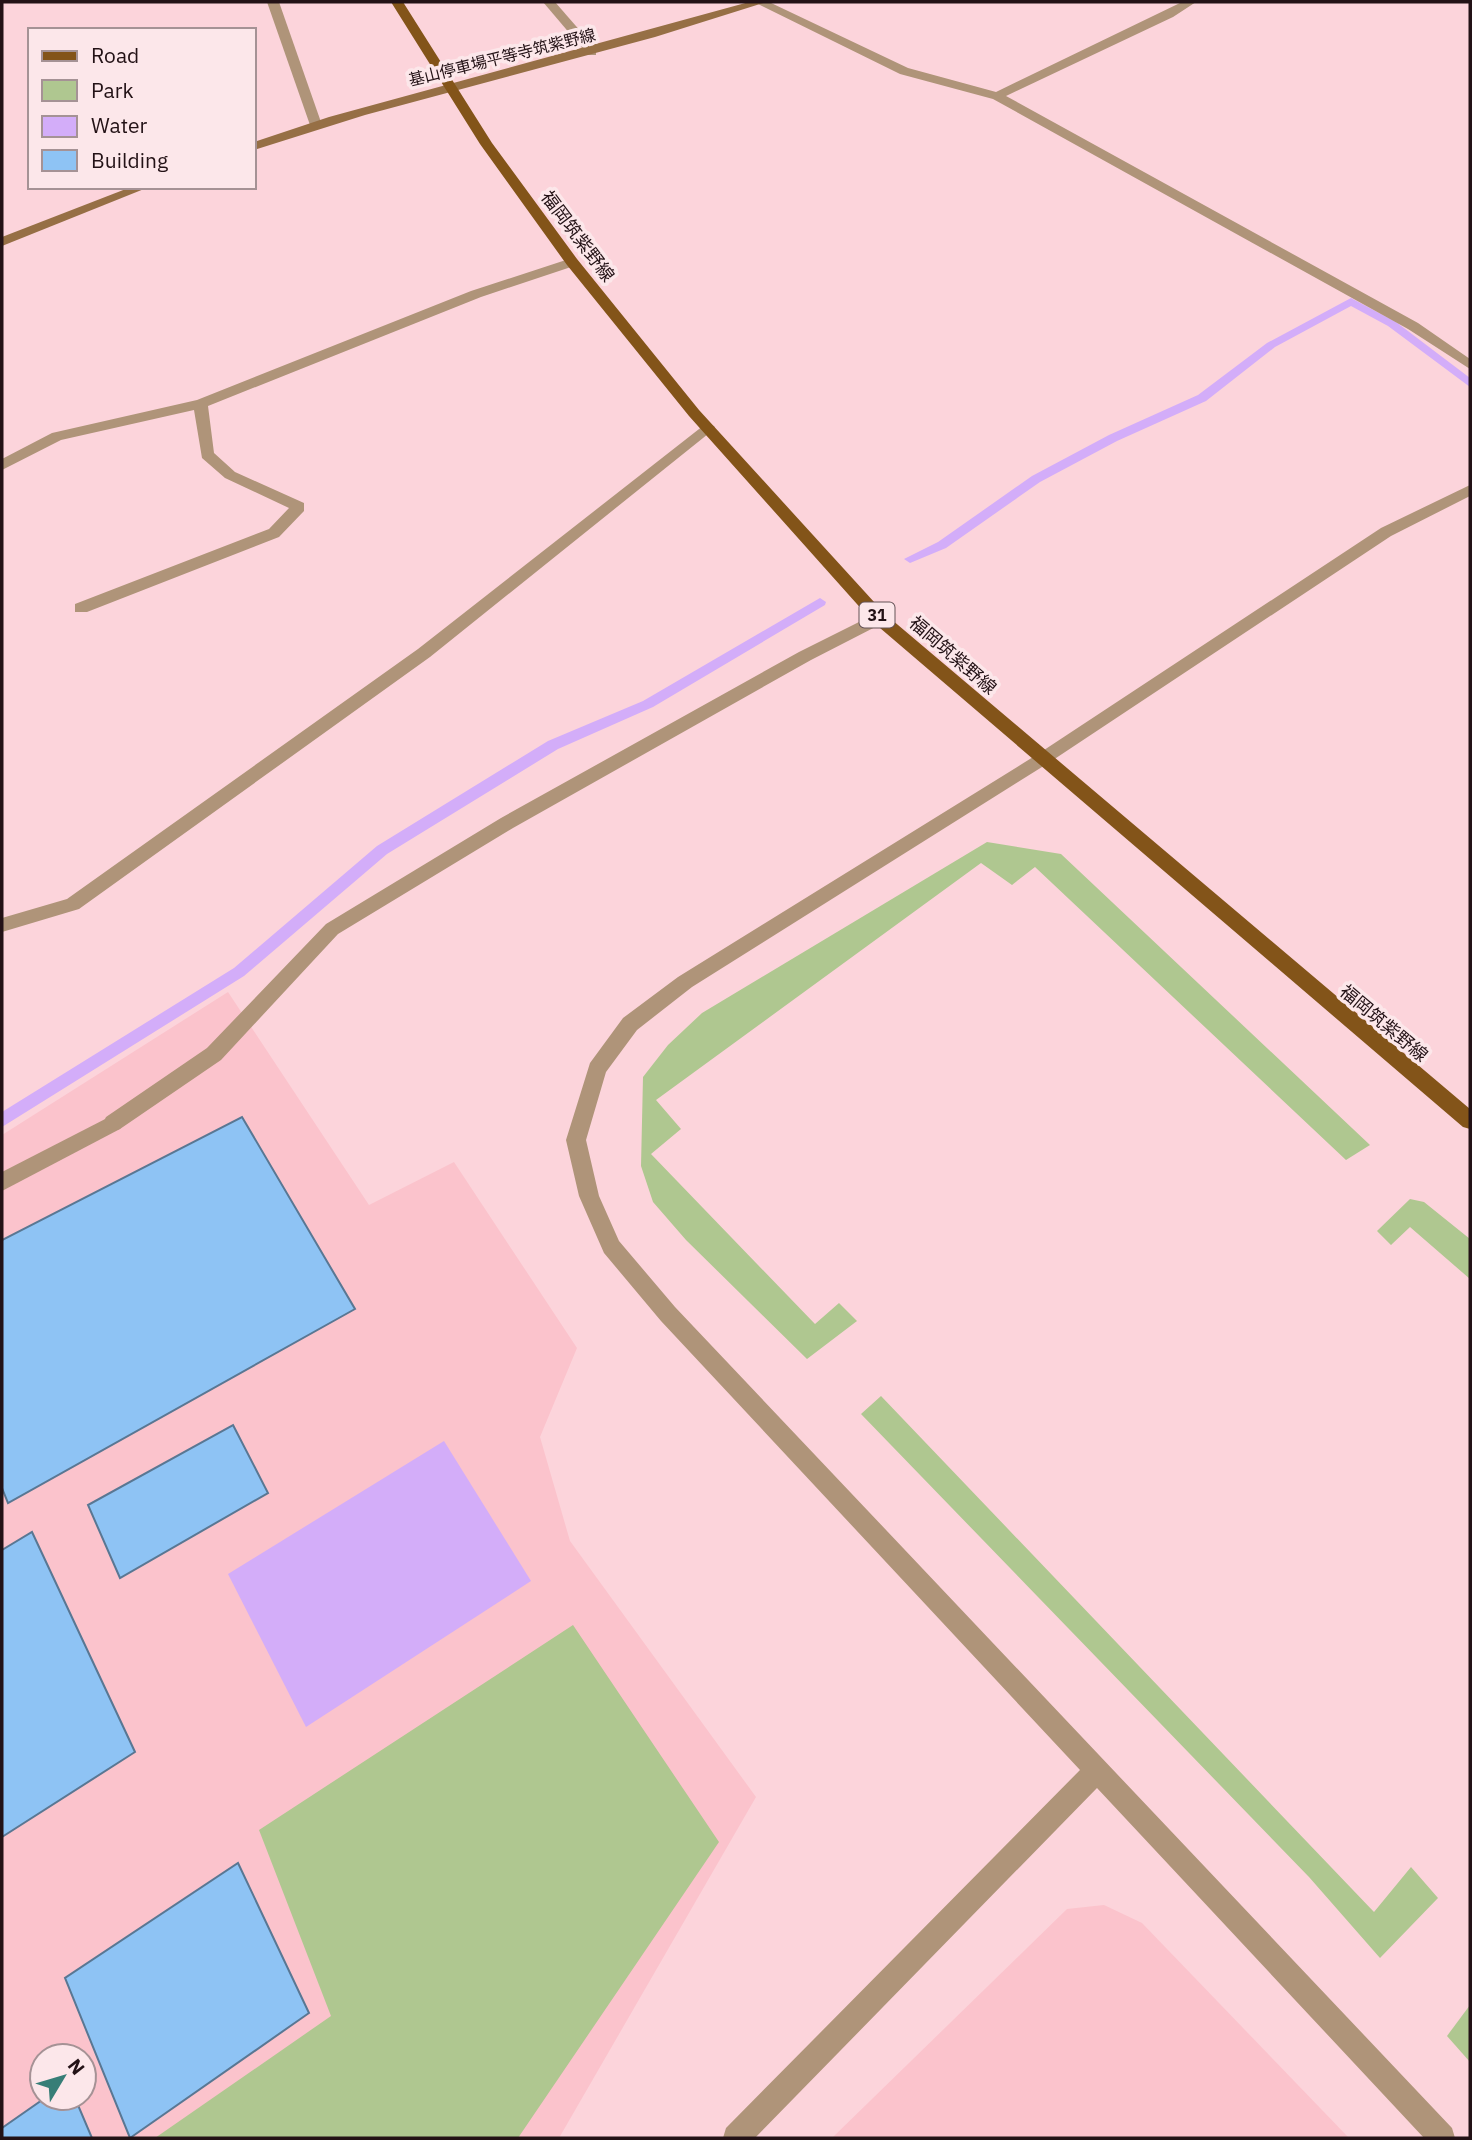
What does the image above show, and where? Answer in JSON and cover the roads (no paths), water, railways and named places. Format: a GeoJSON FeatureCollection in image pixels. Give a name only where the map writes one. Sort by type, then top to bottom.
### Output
{"type":"FeatureCollection","features":[{"type":"Feature","properties":{"kind":"main road","name":"福岡筑紫野線"},"geometry":{"type":"LineString","coordinates":[[397,2],[451,89],[572,262],[708,427],[879,618],[1470,1121]]}},
{"type":"Feature","properties":{"kind":"main road","name":"基山停車場平等寺筑紫野線"},"geometry":{"type":"LineString","coordinates":[[256,145],[316,125],[592,52],[760,2]]}},
{"type":"Feature","properties":{"kind":"main road"},"geometry":{"type":"LineString","coordinates":[[2,242],[138,189]]}},
{"type":"Feature","properties":{"kind":"street"},"geometry":{"type":"LineString","coordinates":[[274,2],[316,125]]}},
{"type":"Feature","properties":{"kind":"street"},"geometry":{"type":"LineString","coordinates":[[549,2],[592,52]]}},
{"type":"Feature","properties":{"kind":"street"},"geometry":{"type":"LineString","coordinates":[[760,2],[904,71],[997,96],[1413,326],[1470,365]]}},
{"type":"Feature","properties":{"kind":"street"},"geometry":{"type":"LineString","coordinates":[[997,96],[1170,15],[1190,2]]}},
{"type":"Feature","properties":{"kind":"street"},"geometry":{"type":"LineString","coordinates":[[2,465],[57,436],[201,404],[476,294],[572,262]]}},
{"type":"Feature","properties":{"kind":"street"},"geometry":{"type":"LineString","coordinates":[[81,608],[274,533],[299,507],[230,475],[207,455],[201,404]]}},
{"type":"Feature","properties":{"kind":"street"},"geometry":{"type":"LineString","coordinates":[[2,925],[74,904],[424,653],[708,427]]}},
{"type":"Feature","properties":{"kind":"street"},"geometry":{"type":"LineString","coordinates":[[1442,2138],[668,1314],[611,1247],[589,1196],[576,1140],[597,1069],[630,1024],[685,982],[1044,758],[1386,532],[1470,490]]}},
{"type":"Feature","properties":{"kind":"street"},"geometry":{"type":"LineString","coordinates":[[2,1182],[113,1123],[214,1054],[332,929],[507,823],[805,656],[879,618]]}},
{"type":"Feature","properties":{"kind":"street"},"geometry":{"type":"LineString","coordinates":[[736,2138],[1096,1772]]}},
{"type":"Feature","properties":{"kind":"water"},"geometry":{"type":"Polygon","coordinates":[[[444,1441],[531,1581],[306,1727],[228,1574],[444,1441]]]}},
{"type":"Feature","properties":{"kind":"waterway"},"geometry":{"type":"LineString","coordinates":[[910,559],[942,545],[1036,479],[1113,438],[1202,398],[1271,345],[1351,301],[1392,324],[1470,383]]}},
{"type":"Feature","properties":{"kind":"waterway"},"geometry":{"type":"LineString","coordinates":[[2,1120],[239,972],[382,850],[553,745],[648,704],[820,602]]}}]}
